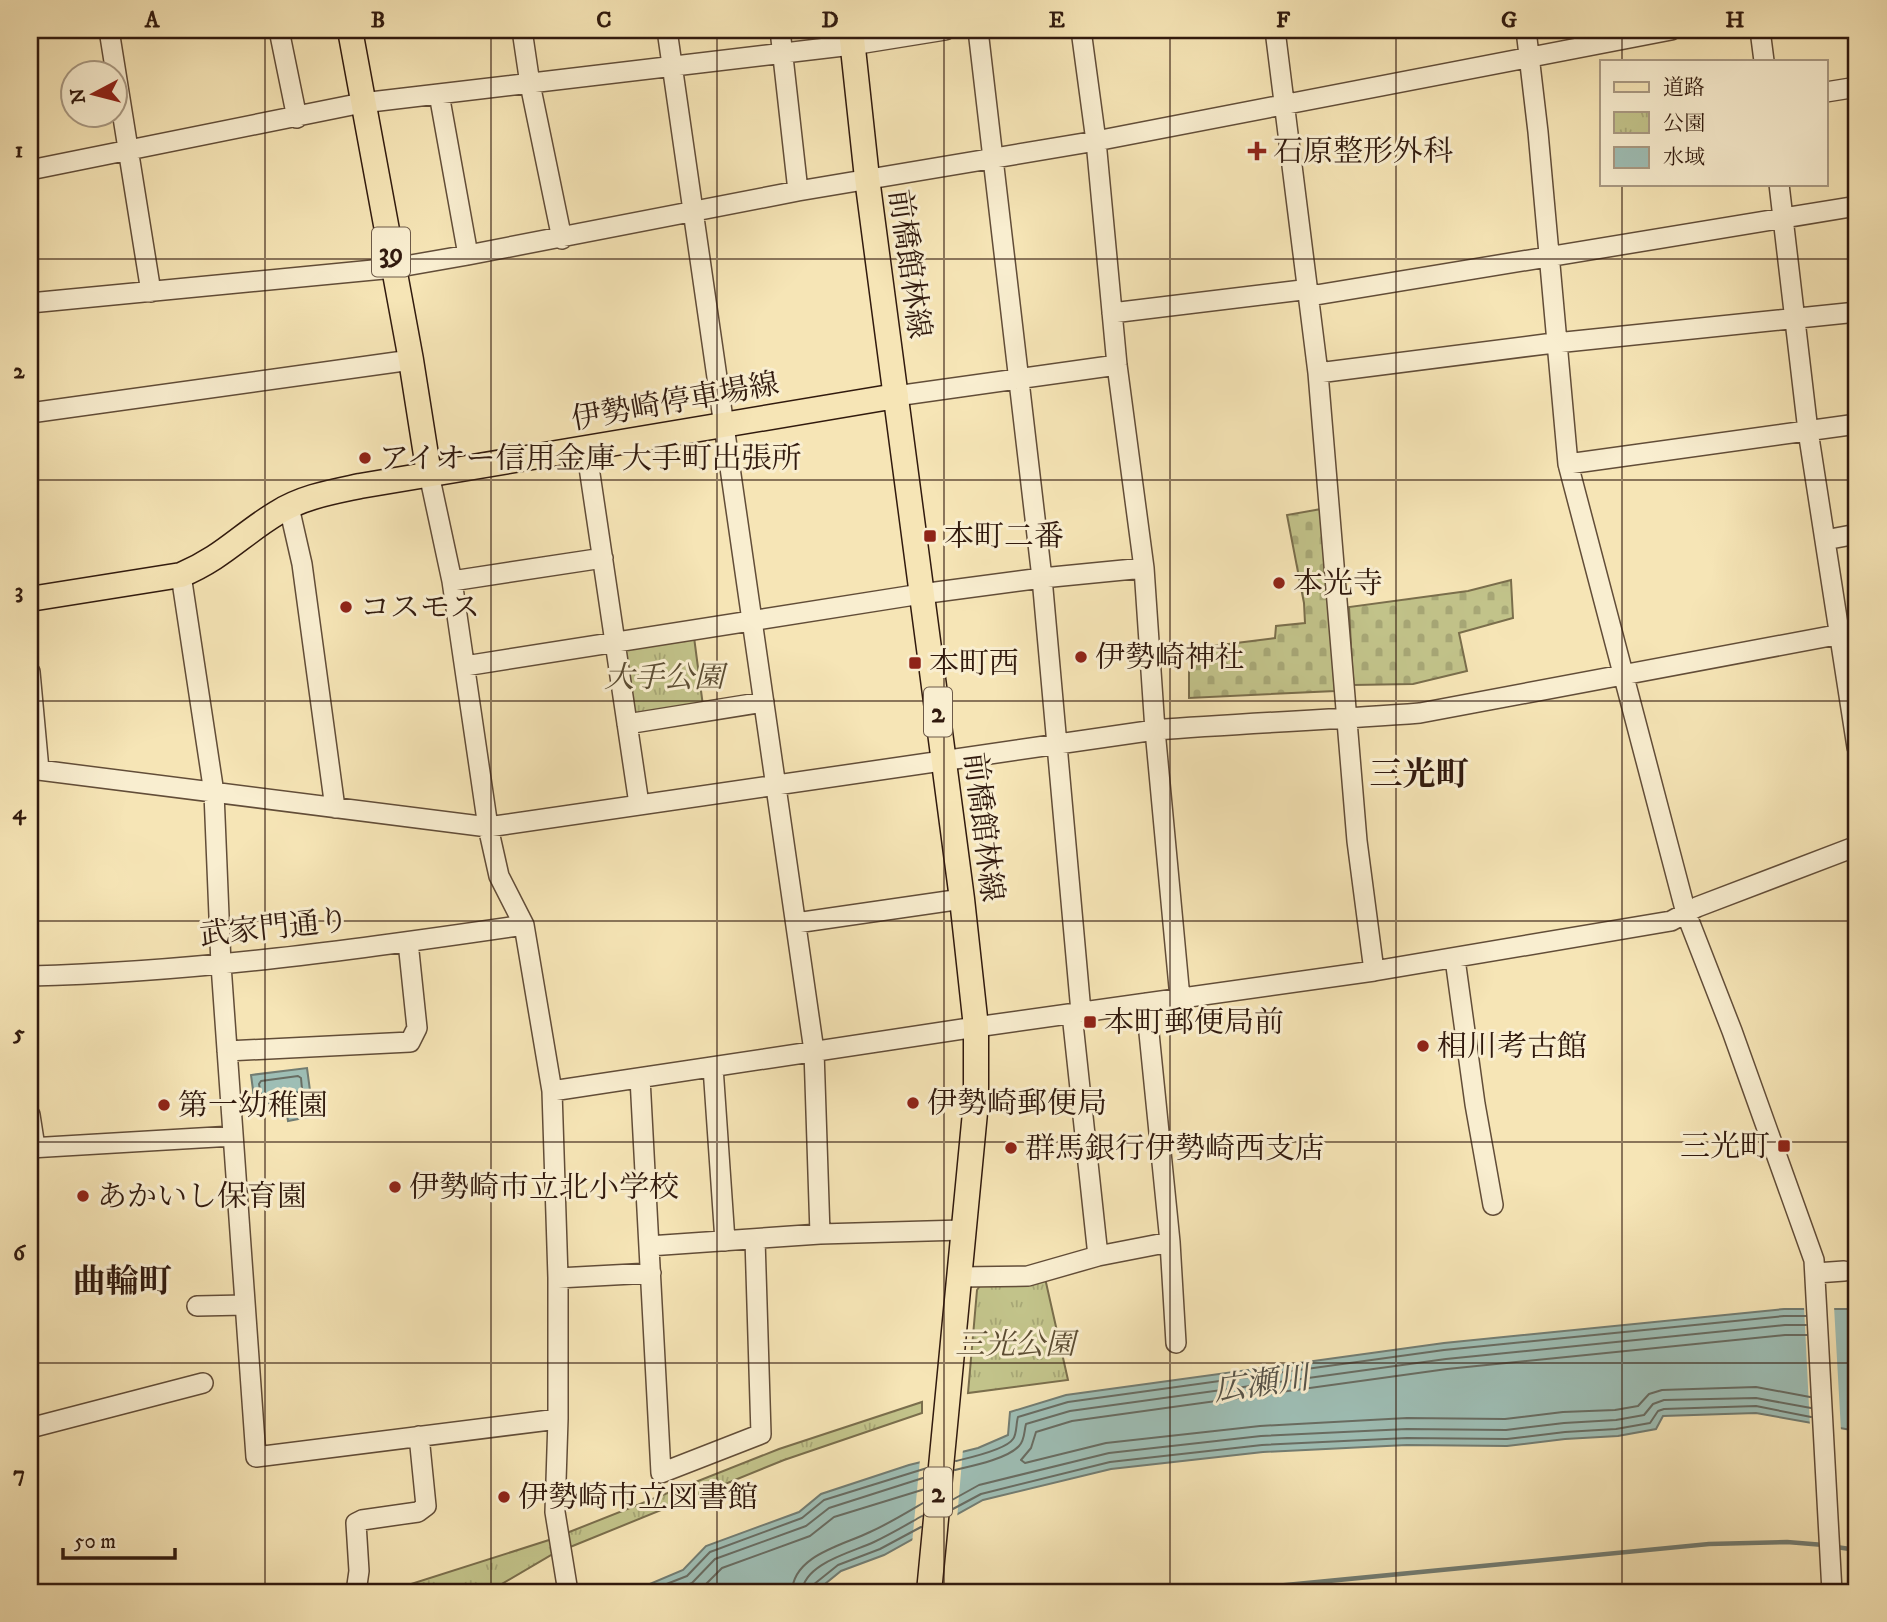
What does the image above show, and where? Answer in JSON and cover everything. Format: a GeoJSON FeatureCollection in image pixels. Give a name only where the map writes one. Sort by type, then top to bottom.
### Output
{"type":"FeatureCollection","features":[{"type":"Feature","properties":{"kind":"main road","name":"39"},"geometry":{"type":"LineString","coordinates":[[350,30],[411,360],[429,474]]}},
{"type":"Feature","properties":{"kind":"main road","name":"前橋館林線"},"geometry":{"type":"LineString","coordinates":[[852,37],[867,178],[962,900],[976,1027],[975,1102],[929,1592]]}},
{"type":"Feature","properties":{"kind":"main road","name":"伊勢崎停車場線"},"geometry":{"type":"LineString","coordinates":[[30,599],[181,575],[203,566],[225,552],[277,513],[322,494],[896,396]]}},
{"type":"Feature","properties":{"kind":"street"},"geometry":{"type":"LineString","coordinates":[[109,30],[152,292]]}},
{"type":"Feature","properties":{"kind":"street"},"geometry":{"type":"LineString","coordinates":[[279,30],[297,118]]}},
{"type":"Feature","properties":{"kind":"street"},"geometry":{"type":"LineString","coordinates":[[522,30],[530,84],[562,239]]}},
{"type":"Feature","properties":{"kind":"street"},"geometry":{"type":"LineString","coordinates":[[667,30],[726,424],[814,1051],[820,1234]]}},
{"type":"Feature","properties":{"kind":"street"},"geometry":{"type":"LineString","coordinates":[[780,30],[798,191]]}},
{"type":"Feature","properties":{"kind":"street"},"geometry":{"type":"LineString","coordinates":[[30,170],[362,103],[783,53],[852,37],[945,30]]}},
{"type":"Feature","properties":{"kind":"street"},"geometry":{"type":"LineString","coordinates":[[978,30],[1042,578],[1098,1256]]}},
{"type":"Feature","properties":{"kind":"street"},"geometry":{"type":"LineString","coordinates":[[1081,30],[1096,141],[1116,365],[1144,568],[1155,730],[1180,998]]}},
{"type":"Feature","properties":{"kind":"street"},"geometry":{"type":"LineString","coordinates":[[1275,30],[1318,373],[1357,841],[1374,971]]}},
{"type":"Feature","properties":{"kind":"street"},"geometry":{"type":"LineString","coordinates":[[1526,30],[1568,464],[1686,913],[1811,1247],[1816,1278],[1832,1592]]}},
{"type":"Feature","properties":{"kind":"street"},"geometry":{"type":"LineString","coordinates":[[30,303],[394,268],[562,239],[867,178],[1096,141],[1671,30]]}},
{"type":"Feature","properties":{"kind":"street"},"geometry":{"type":"LineString","coordinates":[[1760,30],[1764,60]]}},
{"type":"Feature","properties":{"kind":"street"},"geometry":{"type":"LineString","coordinates":[[1828,92],[1857,87]]}},
{"type":"Feature","properties":{"kind":"street"},"geometry":{"type":"LineString","coordinates":[[439,94],[468,255]]}},
{"type":"Feature","properties":{"kind":"street"},"geometry":{"type":"LineString","coordinates":[[1779,186],[1808,431],[1825,540],[1849,633],[1857,747]]}},
{"type":"Feature","properties":{"kind":"street"},"geometry":{"type":"LineString","coordinates":[[1112,313],[1302,290],[1316,295],[1857,206]]}},
{"type":"Feature","properties":{"kind":"street"},"geometry":{"type":"LineString","coordinates":[[1318,373],[1857,312]]}},
{"type":"Feature","properties":{"kind":"street"},"geometry":{"type":"LineString","coordinates":[[30,413],[411,360]]}},
{"type":"Feature","properties":{"kind":"street"},"geometry":{"type":"LineString","coordinates":[[896,396],[1116,365]]}},
{"type":"Feature","properties":{"kind":"street"},"geometry":{"type":"LineString","coordinates":[[1568,464],[1857,424]]}},
{"type":"Feature","properties":{"kind":"street"},"geometry":{"type":"LineString","coordinates":[[586,447],[639,804]]}},
{"type":"Feature","properties":{"kind":"street"},"geometry":{"type":"LineString","coordinates":[[429,474],[452,581],[488,827],[499,876],[524,925],[552,1091],[558,1278],[555,1512],[568,1592]]}},
{"type":"Feature","properties":{"kind":"street"},"geometry":{"type":"LineString","coordinates":[[289,507],[302,564],[335,808]]}},
{"type":"Feature","properties":{"kind":"street"},"geometry":{"type":"LineString","coordinates":[[1825,540],[1857,534]]}},
{"type":"Feature","properties":{"kind":"street"},"geometry":{"type":"LineString","coordinates":[[452,581],[603,558]]}},
{"type":"Feature","properties":{"kind":"street"},"geometry":{"type":"LineString","coordinates":[[464,666],[921,594],[1144,568]]}},
{"type":"Feature","properties":{"kind":"street"},"geometry":{"type":"LineString","coordinates":[[181,575],[214,793],[220,965],[256,1457],[558,1419]]}},
{"type":"Feature","properties":{"kind":"street"},"geometry":{"type":"LineString","coordinates":[[30,672],[35,771],[488,827],[1155,730],[1420,713],[1849,633]]}},
{"type":"Feature","properties":{"kind":"street"},"geometry":{"type":"LineString","coordinates":[[627,724],[764,702]]}},
{"type":"Feature","properties":{"kind":"street"},"geometry":{"type":"LineString","coordinates":[[552,1091],[1455,959],[1671,921],[1697,906],[1857,846]]}},
{"type":"Feature","properties":{"kind":"street"},"geometry":{"type":"LineString","coordinates":[[796,923],[962,900]]}},
{"type":"Feature","properties":{"kind":"street","name":"武家門通り"},"geometry":{"type":"LineString","coordinates":[[30,976],[88,975],[220,965],[524,925]]}},
{"type":"Feature","properties":{"kind":"street"},"geometry":{"type":"LineString","coordinates":[[227,1051],[410,1042],[417,1028],[408,942]]}},
{"type":"Feature","properties":{"kind":"street"},"geometry":{"type":"LineString","coordinates":[[1455,959],[1475,1104],[1493,1205]]}},
{"type":"Feature","properties":{"kind":"street"},"geometry":{"type":"LineString","coordinates":[[1146,1003],[1170,1242],[1176,1343]]}},
{"type":"Feature","properties":{"kind":"street"},"geometry":{"type":"LineString","coordinates":[[713,1067],[725,1241]]}},
{"type":"Feature","properties":{"kind":"street"},"geometry":{"type":"LineString","coordinates":[[640,1078],[660,1473],[761,1434],[755,1239]]}},
{"type":"Feature","properties":{"kind":"street"},"geometry":{"type":"LineString","coordinates":[[30,1115],[32,1148],[233,1136]]}},
{"type":"Feature","properties":{"kind":"street"},"geometry":{"type":"LineString","coordinates":[[649,1246],[820,1234],[963,1230]]}},
{"type":"Feature","properties":{"kind":"street"},"geometry":{"type":"LineString","coordinates":[[959,1276],[1028,1276],[1098,1256],[1170,1242]]}},
{"type":"Feature","properties":{"kind":"street"},"geometry":{"type":"LineString","coordinates":[[1816,1278],[1844,1271]]}},
{"type":"Feature","properties":{"kind":"street"},"geometry":{"type":"LineString","coordinates":[[558,1278],[651,1273]]}},
{"type":"Feature","properties":{"kind":"street"},"geometry":{"type":"LineString","coordinates":[[197,1306],[245,1305]]}},
{"type":"Feature","properties":{"kind":"street"},"geometry":{"type":"LineString","coordinates":[[30,1428],[203,1383]]}},
{"type":"Feature","properties":{"kind":"street"},"geometry":{"type":"LineString","coordinates":[[356,1592],[359,1571],[356,1523],[418,1512],[426,1506],[419,1436]]}},
{"type":"Feature","properties":{"kind":"green space"},"geometry":{"type":"Polygon","coordinates":[[[1321,509],[1335,691],[1189,698],[1189,649],[1275,638],[1276,626],[1305,623],[1304,603],[1287,515],[1321,509]]]}},
{"type":"Feature","properties":{"kind":"green space"},"geometry":{"type":"Polygon","coordinates":[[[1511,580],[1513,618],[1459,633],[1467,671],[1413,684],[1353,685],[1349,607],[1468,591],[1511,580]]]}},
{"type":"Feature","properties":{"kind":"green space","name":"大手公園"},"geometry":{"type":"Polygon","coordinates":[[[694,637],[703,706],[637,717],[633,712],[625,652],[630,646],[694,637]]]}},
{"type":"Feature","properties":{"kind":"green space","name":"三光公園"},"geometry":{"type":"Polygon","coordinates":[[[1045,1278],[1068,1380],[968,1393],[977,1290],[982,1283],[1045,1278]]]}},
{"type":"Feature","properties":{"kind":"green space"},"geometry":{"type":"Polygon","coordinates":[[[922,1402],[922,1413],[784,1460],[553,1554],[488,1592],[386,1592],[549,1540],[779,1449],[922,1402]]]}},
{"type":"Feature","properties":{"kind":"water"},"geometry":{"type":"Polygon","coordinates":[[[307,1068],[311,1098],[255,1105],[251,1075],[307,1068]]]}},
{"type":"Feature","properties":{"kind":"water"},"geometry":{"type":"Polygon","coordinates":[[[313,1105],[314,1116],[288,1121],[286,1109],[313,1105]]]}},
{"type":"Feature","properties":{"kind":"water","name":"広瀬川"},"geometry":{"type":"Polygon","coordinates":[[[1784,1309],[1857,1309],[1857,1431],[1756,1413],[1663,1416],[1656,1429],[1618,1436],[1507,1446],[1407,1445],[1263,1452],[1111,1469],[983,1500],[884,1555],[841,1571],[815,1592],[631,1592],[683,1570],[706,1546],[799,1512],[821,1494],[909,1465],[978,1448],[1008,1435],[1010,1412],[1066,1395],[1444,1343],[1784,1309]]]}},
{"type":"Feature","properties":{"kind":"pier"},"geometry":{"type":"Polygon","coordinates":[[[1804,1306],[1834,1306],[1841,1431],[1810,1427],[1804,1306]]]}},
{"type":"Feature","properties":{"kind":"pier"},"geometry":{"type":"Polygon","coordinates":[[[963,1449],[957,1519],[912,1544],[920,1459],[963,1449]]]}},
{"type":"Feature","properties":{"kind":"waterway"},"geometry":{"type":"LineString","coordinates":[[1225,1591],[1709,1544],[1787,1542],[1824,1545]]}},
{"type":"Feature","properties":{"kind":"waterway"},"geometry":{"type":"LineString","coordinates":[[1836,1547],[1857,1550]]}},
{"type":"Feature","properties":{"kind":"place","name":"石原整形外科"},"geometry":{"type":"Point","coordinates":[1257,151]}},
{"type":"Feature","properties":{"kind":"place","name":"アイオー信用金庫 大手町出張所"},"geometry":{"type":"Point","coordinates":[365,458]}},
{"type":"Feature","properties":{"kind":"place","name":"本町二番"},"geometry":{"type":"Point","coordinates":[930,536]}},
{"type":"Feature","properties":{"kind":"place","name":"本光寺"},"geometry":{"type":"Point","coordinates":[1279,583]}},
{"type":"Feature","properties":{"kind":"place","name":"コスモス"},"geometry":{"type":"Point","coordinates":[346,607]}},
{"type":"Feature","properties":{"kind":"place","name":"伊勢崎神社"},"geometry":{"type":"Point","coordinates":[1081,657]}},
{"type":"Feature","properties":{"kind":"place","name":"本町西"},"geometry":{"type":"Point","coordinates":[915,663]}},
{"type":"Feature","properties":{"kind":"place","name":"本町郵便局前"},"geometry":{"type":"Point","coordinates":[1090,1022]}},
{"type":"Feature","properties":{"kind":"place","name":"相川考古館"},"geometry":{"type":"Point","coordinates":[1423,1046]}},
{"type":"Feature","properties":{"kind":"place","name":"伊勢崎郵便局"},"geometry":{"type":"Point","coordinates":[913,1103]}},
{"type":"Feature","properties":{"kind":"place","name":"第一幼稚園"},"geometry":{"type":"Point","coordinates":[164,1105]}},
{"type":"Feature","properties":{"kind":"place","name":"三光町"},"geometry":{"type":"Point","coordinates":[1784,1146]}},
{"type":"Feature","properties":{"kind":"place","name":"群馬銀行伊勢崎西支店"},"geometry":{"type":"Point","coordinates":[1011,1148]}},
{"type":"Feature","properties":{"kind":"place","name":"伊勢崎市立北小学校"},"geometry":{"type":"Point","coordinates":[395,1187]}},
{"type":"Feature","properties":{"kind":"place","name":"あかいし保育園"},"geometry":{"type":"Point","coordinates":[83,1196]}},
{"type":"Feature","properties":{"kind":"place","name":"伊勢崎市立図書館"},"geometry":{"type":"Point","coordinates":[504,1497]}},
{"type":"Feature","properties":{"kind":"district","name":"三光町"},"geometry":{"type":"Point","coordinates":[1419,773]}},
{"type":"Feature","properties":{"kind":"district","name":"曲輪町"},"geometry":{"type":"Point","coordinates":[122,1280]}}]}
